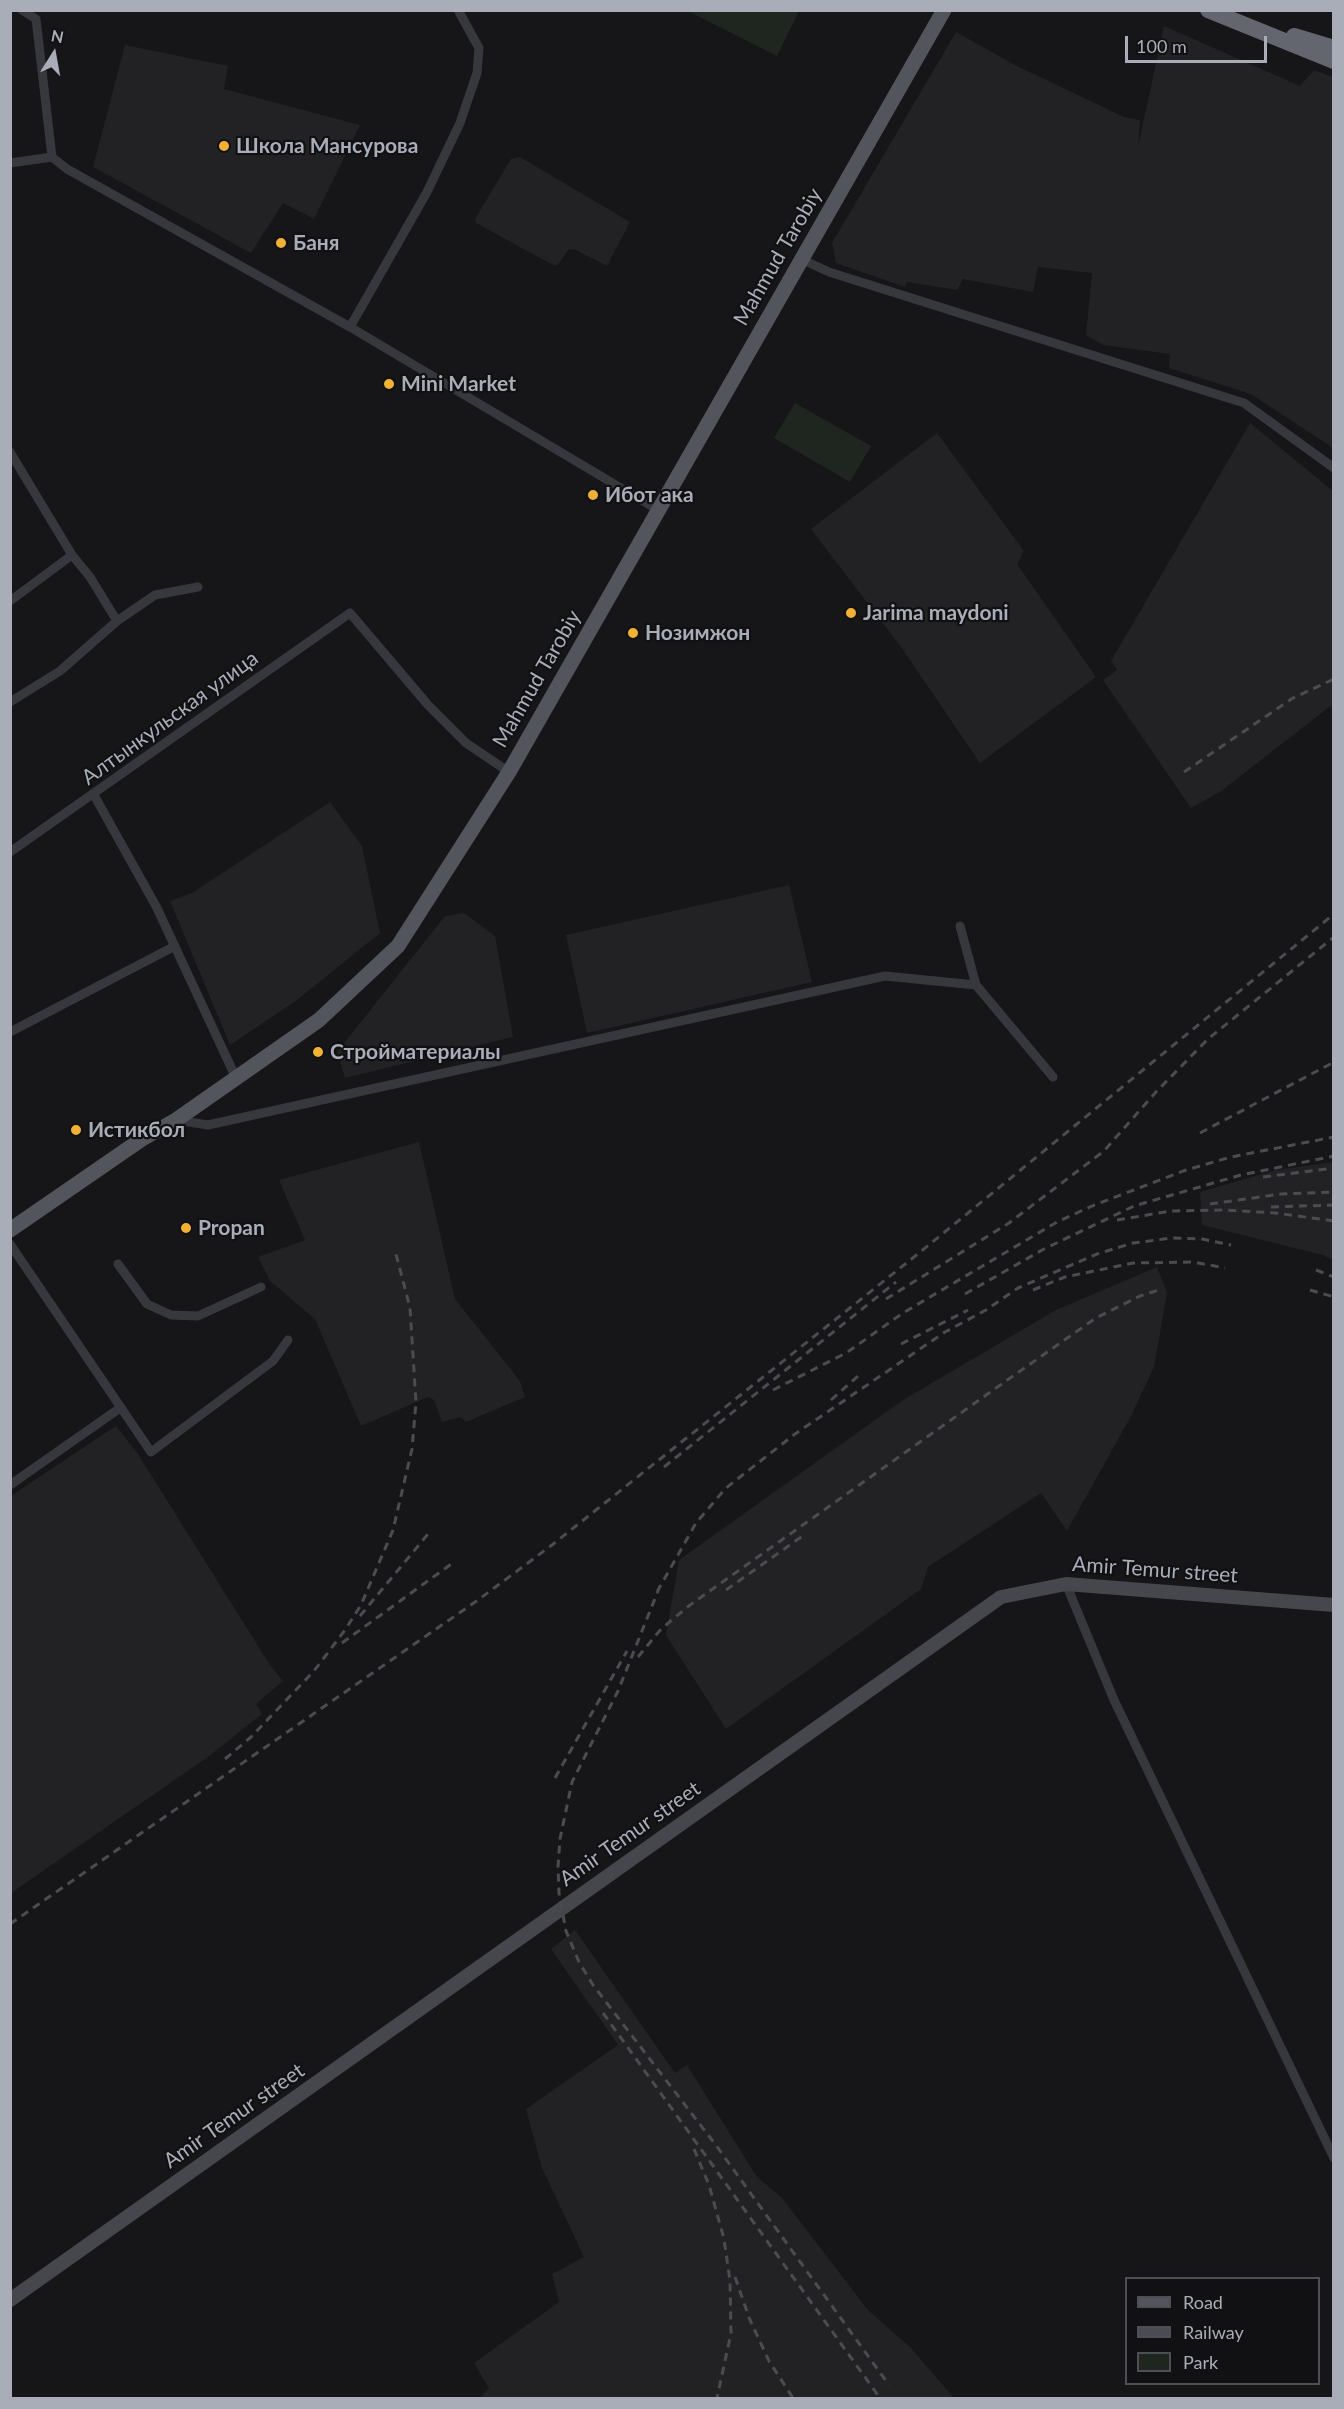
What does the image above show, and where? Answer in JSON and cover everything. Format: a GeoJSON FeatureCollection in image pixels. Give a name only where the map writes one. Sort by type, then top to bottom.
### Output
{"type":"FeatureCollection","features":[{"type":"Feature","properties":{"kind":"highway"},"geometry":{"type":"LineString","coordinates":[[1208,10],[1334,61]]}},
{"type":"Feature","properties":{"kind":"highway"},"geometry":{"type":"LineString","coordinates":[[1233,10],[1286,33],[1334,48]]}},
{"type":"Feature","properties":{"kind":"main road","name":"Mahmud Tarobiy"},"geometry":{"type":"LineString","coordinates":[[10,1230],[142,1140],[176,1120],[319,1020],[398,946],[509,772],[944,10]]}},
{"type":"Feature","properties":{"kind":"street"},"geometry":{"type":"LineString","coordinates":[[22,10],[36,19],[52,157],[67,169],[350,327],[658,510]]}},
{"type":"Feature","properties":{"kind":"street"},"geometry":{"type":"LineString","coordinates":[[350,327],[427,192],[460,123],[477,73],[479,48],[458,10]]}},
{"type":"Feature","properties":{"kind":"street"},"geometry":{"type":"LineString","coordinates":[[10,163],[52,157]]}},
{"type":"Feature","properties":{"kind":"street"},"geometry":{"type":"LineString","coordinates":[[801,259],[829,272],[1244,403],[1334,468]]}},
{"type":"Feature","properties":{"kind":"street"},"geometry":{"type":"LineString","coordinates":[[10,452],[72,555],[90,577],[117,621]]}},
{"type":"Feature","properties":{"kind":"street"},"geometry":{"type":"LineString","coordinates":[[10,601],[72,555]]}},
{"type":"Feature","properties":{"kind":"street"},"geometry":{"type":"LineString","coordinates":[[10,702],[60,671],[117,621],[155,595],[198,587]]}},
{"type":"Feature","properties":{"kind":"street","name":"Алтынкульская улица"},"geometry":{"type":"LineString","coordinates":[[10,852],[350,613],[428,705],[466,743],[509,772]]}},
{"type":"Feature","properties":{"kind":"street"},"geometry":{"type":"LineString","coordinates":[[94,795],[158,908],[236,1078]]}},
{"type":"Feature","properties":{"kind":"street"},"geometry":{"type":"LineString","coordinates":[[960,926],[976,985],[1053,1077]]}},
{"type":"Feature","properties":{"kind":"street"},"geometry":{"type":"LineString","coordinates":[[10,1032],[175,946]]}},
{"type":"Feature","properties":{"kind":"street"},"geometry":{"type":"LineString","coordinates":[[176,1120],[208,1125],[885,976],[976,985]]}},
{"type":"Feature","properties":{"kind":"street"},"geometry":{"type":"LineString","coordinates":[[10,1244],[151,1452],[273,1361],[288,1340]]}},
{"type":"Feature","properties":{"kind":"street"},"geometry":{"type":"LineString","coordinates":[[118,1264],[147,1304],[171,1315],[198,1316],[261,1287]]}},
{"type":"Feature","properties":{"kind":"street"},"geometry":{"type":"LineString","coordinates":[[10,1485],[120,1408]]}},
{"type":"Feature","properties":{"kind":"street"},"geometry":{"type":"LineString","coordinates":[[1066,1584],[1114,1700],[1334,2158]]}},
{"type":"Feature","properties":{"kind":"street","name":"Amir Temur street"},"geometry":{"type":"LineString","coordinates":[[10,2300],[1001,1597],[1066,1584],[1334,1605]]}},
{"type":"Feature","properties":{"kind":"shaded area"},"geometry":{"type":"Polygon","coordinates":[[[1164,26],[1300,86],[1314,70],[1333,77],[1333,448],[1251,394],[1169,368],[1170,354],[1103,345],[1086,335],[1092,273],[1038,267],[1033,292],[963,279],[957,290],[907,282],[905,287],[836,263],[832,243],[956,32],[1017,66],[1124,117],[1140,120],[1138,147],[1164,26]]]}},
{"type":"Feature","properties":{"kind":"shaded area","name":"Школа Мансурова"},"geometry":{"type":"Polygon","coordinates":[[[125,45],[228,66],[224,89],[360,125],[314,219],[283,203],[251,253],[93,167],[125,45]]]}},
{"type":"Feature","properties":{"kind":"shaded area"},"geometry":{"type":"Polygon","coordinates":[[[520,157],[630,222],[607,266],[574,249],[568,250],[557,266],[553,265],[476,223],[475,219],[511,159],[520,157]]]}},
{"type":"Feature","properties":{"kind":"shaded area"},"geometry":{"type":"Polygon","coordinates":[[[1250,423],[1333,491],[1333,704],[1220,792],[1191,808],[1103,680],[1117,670],[1111,661],[1250,423]]]}},
{"type":"Feature","properties":{"kind":"shaded area"},"geometry":{"type":"Polygon","coordinates":[[[937,433],[1024,551],[1017,564],[1096,677],[980,763],[901,647],[811,529],[937,433]]]}},
{"type":"Feature","properties":{"kind":"shaded area"},"geometry":{"type":"Polygon","coordinates":[[[330,802],[362,846],[380,933],[297,1000],[230,1045],[170,901],[192,893],[330,802]]]}},
{"type":"Feature","properties":{"kind":"shaded area"},"geometry":{"type":"Polygon","coordinates":[[[789,885],[812,982],[587,1033],[566,935],[789,885]]]}},
{"type":"Feature","properties":{"kind":"shaded area"},"geometry":{"type":"Polygon","coordinates":[[[464,913],[495,936],[513,1037],[345,1078],[337,1052],[445,916],[464,913]]]}},
{"type":"Feature","properties":{"kind":"shaded area"},"geometry":{"type":"Polygon","coordinates":[[[419,1142],[455,1299],[520,1381],[525,1397],[466,1422],[460,1417],[442,1422],[434,1400],[428,1397],[361,1426],[315,1319],[270,1281],[258,1257],[305,1240],[279,1180],[419,1142]]]}},
{"type":"Feature","properties":{"kind":"shaded area"},"geometry":{"type":"Polygon","coordinates":[[[1333,1162],[1333,1260],[1323,1255],[1202,1225],[1200,1192],[1276,1170],[1333,1162]]]}},
{"type":"Feature","properties":{"kind":"shaded area"},"geometry":{"type":"Polygon","coordinates":[[[1157,1267],[1167,1293],[1154,1367],[1130,1418],[1067,1531],[1041,1493],[928,1567],[921,1589],[726,1729],[666,1635],[679,1560],[903,1400],[1056,1310],[1157,1267]]]}},
{"type":"Feature","properties":{"kind":"shaded area"},"geometry":{"type":"Polygon","coordinates":[[[116,1426],[138,1454],[270,1665],[283,1681],[256,1704],[262,1714],[208,1757],[11,1893],[11,1496],[116,1426]]]}},
{"type":"Feature","properties":{"kind":"shaded area"},"geometry":{"type":"Polygon","coordinates":[[[575,1930],[675,2073],[687,2065],[757,2177],[782,2198],[868,2310],[911,2348],[954,2398],[480,2398],[489,2388],[474,2363],[559,2302],[552,2274],[584,2257],[542,2168],[526,2109],[618,2045],[551,1949],[575,1930]]]}},
{"type":"Feature","properties":{"kind":"green space"},"geometry":{"type":"Polygon","coordinates":[[[688,11],[799,11],[777,56],[688,11]]]}},
{"type":"Feature","properties":{"kind":"green space"},"geometry":{"type":"Polygon","coordinates":[[[795,403],[871,446],[850,482],[774,438],[795,403]]]}},
{"type":"Feature","properties":{"kind":"railway"},"geometry":{"type":"LineString","coordinates":[[1184,772],[1293,698],[1334,679]]}},
{"type":"Feature","properties":{"kind":"railway"},"geometry":{"type":"LineString","coordinates":[[10,1924],[478,1600],[552,1545],[919,1253],[1334,914]]}},
{"type":"Feature","properties":{"kind":"railway"},"geometry":{"type":"LineString","coordinates":[[886,1299],[1009,1223],[1104,1151],[1156,1092],[1208,1039],[1334,937]]}},
{"type":"Feature","properties":{"kind":"railway"},"geometry":{"type":"LineString","coordinates":[[1200,1133],[1334,1062]]}},
{"type":"Feature","properties":{"kind":"railway"},"geometry":{"type":"LineString","coordinates":[[773,1390],[846,1353],[903,1313],[1057,1222],[1092,1206],[1186,1170],[1231,1157],[1334,1137]]}},
{"type":"Feature","properties":{"kind":"railway"},"geometry":{"type":"LineString","coordinates":[[965,1294],[1044,1249],[1134,1206],[1241,1175],[1334,1156]]}},
{"type":"Feature","properties":{"kind":"railway"},"geometry":{"type":"LineString","coordinates":[[1263,1177],[1334,1168]]}},
{"type":"Feature","properties":{"kind":"railway"},"geometry":{"type":"LineString","coordinates":[[1210,1204],[1281,1194],[1334,1192]]}},
{"type":"Feature","properties":{"kind":"railway"},"geometry":{"type":"LineString","coordinates":[[1271,1207],[1334,1205]]}},
{"type":"Feature","properties":{"kind":"railway"},"geometry":{"type":"LineString","coordinates":[[1117,1220],[1171,1211],[1223,1210],[1276,1213],[1334,1221]]}},
{"type":"Feature","properties":{"kind":"railway"},"geometry":{"type":"LineString","coordinates":[[657,1592],[696,1523],[726,1488],[795,1434],[945,1332],[986,1310],[1018,1288],[1097,1254],[1133,1243],[1172,1238],[1202,1239],[1231,1245]]}},
{"type":"Feature","properties":{"kind":"railway"},"geometry":{"type":"LineString","coordinates":[[225,1759],[251,1737],[314,1671],[345,1630],[361,1605],[393,1530],[412,1449],[416,1402],[410,1308],[396,1254]]}},
{"type":"Feature","properties":{"kind":"railway"},"geometry":{"type":"LineString","coordinates":[[1033,1290],[1065,1277],[1133,1263],[1193,1262],[1225,1268]]}},
{"type":"Feature","properties":{"kind":"railway"},"geometry":{"type":"LineString","coordinates":[[1316,1270],[1334,1277]]}},
{"type":"Feature","properties":{"kind":"railway"},"geometry":{"type":"LineString","coordinates":[[664,1467],[896,1282]]}},
{"type":"Feature","properties":{"kind":"railway"},"geometry":{"type":"LineString","coordinates":[[638,1657],[661,1629],[690,1605],[1013,1376],[1096,1318],[1140,1296],[1162,1289]]}},
{"type":"Feature","properties":{"kind":"railway"},"geometry":{"type":"LineString","coordinates":[[1310,1290],[1334,1297]]}},
{"type":"Feature","properties":{"kind":"railway"},"geometry":{"type":"LineString","coordinates":[[901,1344],[968,1310]]}},
{"type":"Feature","properties":{"kind":"railway"},"geometry":{"type":"LineString","coordinates":[[831,1400],[858,1376]]}},
{"type":"Feature","properties":{"kind":"railway"},"geometry":{"type":"LineString","coordinates":[[360,1616],[428,1534]]}},
{"type":"Feature","properties":{"kind":"railway"},"geometry":{"type":"LineString","coordinates":[[726,1590],[804,1535]]}},
{"type":"Feature","properties":{"kind":"railway"},"geometry":{"type":"LineString","coordinates":[[342,1643],[454,1562]]}},
{"type":"Feature","properties":{"kind":"railway"},"geometry":{"type":"LineString","coordinates":[[660,1586],[618,1691],[572,1782],[560,1839],[558,1867],[559,1893],[566,1931],[579,1962],[593,1985],[715,2144],[889,2385]]}},
{"type":"Feature","properties":{"kind":"railway"},"geometry":{"type":"LineString","coordinates":[[555,1778],[627,1651]]}},
{"type":"Feature","properties":{"kind":"railway"},"geometry":{"type":"LineString","coordinates":[[603,2013],[880,2398]]}},
{"type":"Feature","properties":{"kind":"railway"},"geometry":{"type":"LineString","coordinates":[[694,2149],[709,2185],[724,2239],[730,2281],[731,2333],[717,2398]]}},
{"type":"Feature","properties":{"kind":"railway"},"geometry":{"type":"LineString","coordinates":[[735,2277],[750,2320],[769,2361],[793,2398]]}},
{"type":"Feature","properties":{"kind":"place","name":"Школа Мансурова"},"geometry":{"type":"Point","coordinates":[224,146]}},
{"type":"Feature","properties":{"kind":"place","name":"Баня"},"geometry":{"type":"Point","coordinates":[281,243]}},
{"type":"Feature","properties":{"kind":"place","name":"Mini Market"},"geometry":{"type":"Point","coordinates":[389,384]}},
{"type":"Feature","properties":{"kind":"place","name":"Ибот ака"},"geometry":{"type":"Point","coordinates":[593,495]}},
{"type":"Feature","properties":{"kind":"place","name":"Jarima maydoni"},"geometry":{"type":"Point","coordinates":[851,613]}},
{"type":"Feature","properties":{"kind":"place","name":"Нозимжон"},"geometry":{"type":"Point","coordinates":[633,633]}},
{"type":"Feature","properties":{"kind":"place","name":"Стройматериалы"},"geometry":{"type":"Point","coordinates":[318,1052]}},
{"type":"Feature","properties":{"kind":"place","name":"Истикбол"},"geometry":{"type":"Point","coordinates":[76,1130]}},
{"type":"Feature","properties":{"kind":"place","name":"Propan"},"geometry":{"type":"Point","coordinates":[186,1228]}}]}
